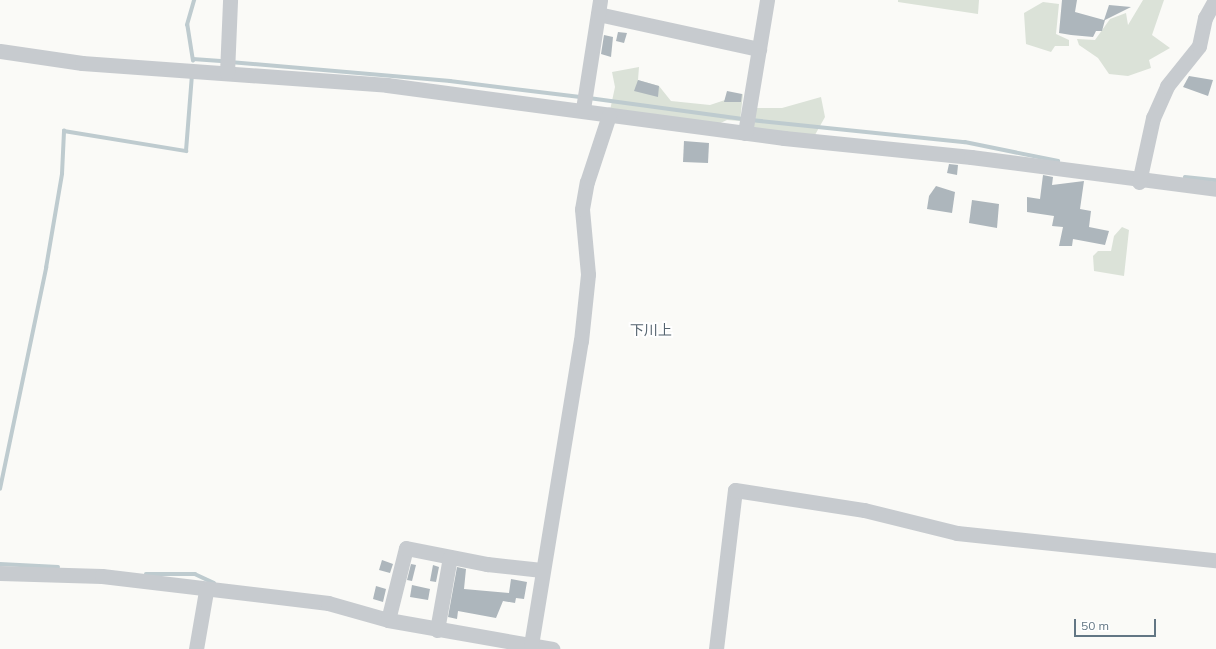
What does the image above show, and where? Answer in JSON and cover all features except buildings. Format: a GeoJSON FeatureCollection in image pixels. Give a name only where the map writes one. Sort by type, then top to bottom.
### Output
{"type":"FeatureCollection","features":[{"type":"Feature","properties":{"kind":"street"},"geometry":{"type":"LineString","coordinates":[[227,73],[230,0]]}},
{"type":"Feature","properties":{"kind":"street"},"geometry":{"type":"LineString","coordinates":[[745,133],[767,0]]}},
{"type":"Feature","properties":{"kind":"street"},"geometry":{"type":"LineString","coordinates":[[1139,182],[1153,118],[1167,86],[1199,46],[1205,18],[1215,0]]}},
{"type":"Feature","properties":{"kind":"street"},"geometry":{"type":"LineString","coordinates":[[583,109],[599,7],[759,49]]}},
{"type":"Feature","properties":{"kind":"street"},"geometry":{"type":"LineString","coordinates":[[0,51],[82,63],[387,85],[583,109],[610,115],[745,133],[971,157],[1139,182],[1216,189]]}},
{"type":"Feature","properties":{"kind":"street"},"geometry":{"type":"LineString","coordinates":[[532,645],[542,570],[564,459],[588,282],[582,209],[587,182],[610,115]]}},
{"type":"Feature","properties":{"kind":"street"},"geometry":{"type":"LineString","coordinates":[[716,649],[735,490],[864,510],[957,533],[1216,560]]}},
{"type":"Feature","properties":{"kind":"street"},"geometry":{"type":"LineString","coordinates":[[388,620],[406,548],[450,557],[542,570]]}},
{"type":"Feature","properties":{"kind":"street"},"geometry":{"type":"LineString","coordinates":[[437,630],[450,557]]}},
{"type":"Feature","properties":{"kind":"street"},"geometry":{"type":"LineString","coordinates":[[0,573],[102,576],[206,590],[328,603],[388,620],[498,645],[532,645],[552,649]]}},
{"type":"Feature","properties":{"kind":"street"},"geometry":{"type":"LineString","coordinates":[[196,649],[206,590]]}},
{"type":"Feature","properties":{"kind":"shaded area"},"geometry":{"type":"Polygon","coordinates":[[[898,0],[979,0],[978,14],[898,2],[898,0]]]}},
{"type":"Feature","properties":{"kind":"shaded area"},"geometry":{"type":"Polygon","coordinates":[[[1143,0],[1164,0],[1152,35],[1170,48],[1149,60],[1151,68],[1128,76],[1109,74],[1098,58],[1079,45],[1077,39],[1095,40],[1110,19],[1126,13],[1128,25],[1143,0]]]}},
{"type":"Feature","properties":{"kind":"shaded area"},"geometry":{"type":"Polygon","coordinates":[[[1043,2],[1059,4],[1056,34],[1069,40],[1069,46],[1055,46],[1051,52],[1026,44],[1024,13],[1043,2]]]}},
{"type":"Feature","properties":{"kind":"shaded area"},"geometry":{"type":"Polygon","coordinates":[[[639,67],[638,80],[659,86],[671,101],[710,105],[743,94],[740,121],[727,120],[714,126],[609,115],[615,87],[612,72],[639,67]]]}},
{"type":"Feature","properties":{"kind":"shaded area"},"geometry":{"type":"Polygon","coordinates":[[[821,97],[825,117],[811,142],[758,135],[748,123],[754,108],[782,108],[821,97]]]}},
{"type":"Feature","properties":{"kind":"shaded area"},"geometry":{"type":"Polygon","coordinates":[[[1122,227],[1129,230],[1124,276],[1094,271],[1093,256],[1098,251],[1111,251],[1114,236],[1122,227]]]}},
{"type":"Feature","properties":{"kind":"waterway"},"geometry":{"type":"LineString","coordinates":[[193,61],[187,25],[194,0]]}},
{"type":"Feature","properties":{"kind":"waterway"},"geometry":{"type":"LineString","coordinates":[[193,59],[224,61]]}},
{"type":"Feature","properties":{"kind":"waterway"},"geometry":{"type":"LineString","coordinates":[[230,62],[450,81],[580,97]]}},
{"type":"Feature","properties":{"kind":"waterway"},"geometry":{"type":"LineString","coordinates":[[0,489],[46,268],[62,174],[64,131],[186,151],[192,75]]}},
{"type":"Feature","properties":{"kind":"waterway"},"geometry":{"type":"LineString","coordinates":[[589,98],[743,119]]}},
{"type":"Feature","properties":{"kind":"waterway"},"geometry":{"type":"LineString","coordinates":[[751,120],[965,142],[1058,161]]}},
{"type":"Feature","properties":{"kind":"waterway"},"geometry":{"type":"LineString","coordinates":[[1185,177],[1216,180]]}},
{"type":"Feature","properties":{"kind":"waterway"},"geometry":{"type":"LineString","coordinates":[[0,564],[58,567]]}},
{"type":"Feature","properties":{"kind":"waterway"},"geometry":{"type":"LineString","coordinates":[[146,574],[195,574],[214,583]]}},
{"type":"Feature","properties":{"kind":"district","name":"下川上"},"geometry":{"type":"Point","coordinates":[651,330]}}]}
